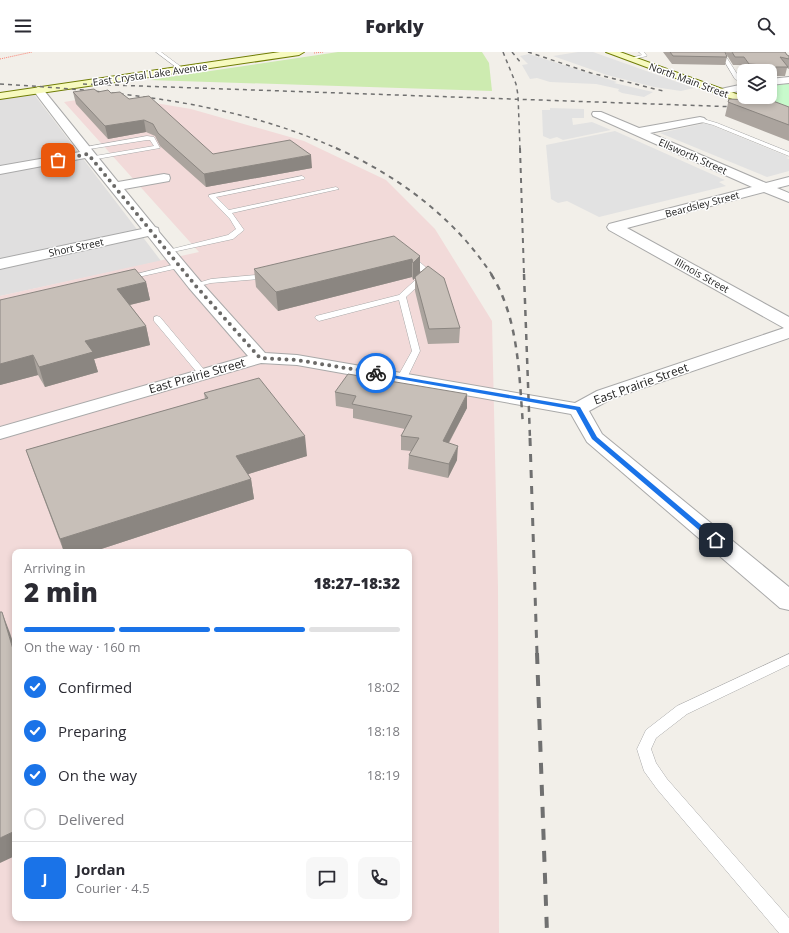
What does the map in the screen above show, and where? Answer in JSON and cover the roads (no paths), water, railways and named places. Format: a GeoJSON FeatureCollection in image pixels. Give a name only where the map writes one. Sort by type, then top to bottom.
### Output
{"type":"FeatureCollection","features":[{"type":"Feature","properties":{"kind":"street","name":"East Crystal Lake Avenue"},"geometry":{"type":"LineString","coordinates":[[0,96],[299,52]]}},
{"type":"Feature","properties":{"kind":"street","name":"North Main Street"},"geometry":{"type":"LineString","coordinates":[[611,52],[789,117]]}},
{"type":"Feature","properties":{"kind":"street"},"geometry":{"type":"LineString","coordinates":[[777,81],[789,80]]}},
{"type":"Feature","properties":{"kind":"street"},"geometry":{"type":"LineString","coordinates":[[720,92],[737,88]]}},
{"type":"Feature","properties":{"kind":"street"},"geometry":{"type":"LineString","coordinates":[[38,90],[87,153],[153,231],[195,285],[260,358]]}},
{"type":"Feature","properties":{"kind":"street","name":"Ellsworth Street"},"geometry":{"type":"LineString","coordinates":[[597,114],[789,198]]}},
{"type":"Feature","properties":{"kind":"street"},"geometry":{"type":"LineString","coordinates":[[638,132],[700,120]]}},
{"type":"Feature","properties":{"kind":"street"},"geometry":{"type":"LineString","coordinates":[[0,170],[87,153]]}},
{"type":"Feature","properties":{"kind":"street"},"geometry":{"type":"LineString","coordinates":[[115,187],[164,178]]}},
{"type":"Feature","properties":{"kind":"street","name":"Beardsley Street"},"geometry":{"type":"LineString","coordinates":[[614,227],[789,181]]}},
{"type":"Feature","properties":{"kind":"street","name":"Illinois Street"},"geometry":{"type":"LineString","coordinates":[[614,227],[789,324]]}},
{"type":"Feature","properties":{"kind":"street","name":"Short Street"},"geometry":{"type":"LineString","coordinates":[[0,264],[153,231]]}},
{"type":"Feature","properties":{"kind":"street","name":"East Prairie Street"},"geometry":{"type":"LineString","coordinates":[[0,433],[260,358],[297,360],[578,409],[604,395],[789,332]]}},
{"type":"Feature","properties":{"kind":"street"},"geometry":{"type":"LineString","coordinates":[[578,409],[594,438],[789,601]]}},
{"type":"Feature","properties":{"kind":"lane"},"geometry":{"type":"LineString","coordinates":[[158,52],[182,69]]}},
{"type":"Feature","properties":{"kind":"lane"},"geometry":{"type":"LineString","coordinates":[[629,59],[645,56],[641,52]]}},
{"type":"Feature","properties":{"kind":"lane"},"geometry":{"type":"LineString","coordinates":[[721,52],[737,78]]}},
{"type":"Feature","properties":{"kind":"lane"},"geometry":{"type":"LineString","coordinates":[[700,120],[715,124],[789,154]]}},
{"type":"Feature","properties":{"kind":"lane"},"geometry":{"type":"LineString","coordinates":[[147,138],[152,138],[158,146],[87,153],[147,138]]}},
{"type":"Feature","properties":{"kind":"lane"},"geometry":{"type":"LineString","coordinates":[[168,251],[230,237],[240,230],[228,212],[211,196],[302,178]]}},
{"type":"Feature","properties":{"kind":"lane"},"geometry":{"type":"LineString","coordinates":[[228,212],[336,189]]}},
{"type":"Feature","properties":{"kind":"lane"},"geometry":{"type":"LineString","coordinates":[[319,318],[402,297],[428,273],[402,251]]}},
{"type":"Feature","properties":{"kind":"lane"},"geometry":{"type":"LineString","coordinates":[[120,280],[180,266]]}},
{"type":"Feature","properties":{"kind":"lane"},"geometry":{"type":"LineString","coordinates":[[195,285],[211,281],[263,278],[278,274]]}},
{"type":"Feature","properties":{"kind":"lane"},"geometry":{"type":"LineString","coordinates":[[402,297],[416,351],[402,378]]}},
{"type":"Feature","properties":{"kind":"lane"},"geometry":{"type":"LineString","coordinates":[[156,319],[203,374]]}},
{"type":"Feature","properties":{"kind":"lane"},"geometry":{"type":"LineString","coordinates":[[789,659],[682,710],[663,723],[651,734],[644,749],[650,766],[662,784],[789,931]]}},
{"type":"Feature","properties":{"kind":"railway"},"geometry":{"type":"LineString","coordinates":[[503,52],[516,84],[518,99]]}},
{"type":"Feature","properties":{"kind":"railway"},"geometry":{"type":"LineString","coordinates":[[512,52],[521,63]]}},
{"type":"Feature","properties":{"kind":"railway"},"geometry":{"type":"LineString","coordinates":[[528,52],[591,73],[663,91]]}},
{"type":"Feature","properties":{"kind":"railway"},"geometry":{"type":"LineString","coordinates":[[0,84],[86,90],[130,95],[215,109],[298,133],[338,149]]}},
{"type":"Feature","properties":{"kind":"railway"},"geometry":{"type":"LineString","coordinates":[[83,84],[518,99]]}},
{"type":"Feature","properties":{"kind":"railway"},"geometry":{"type":"LineString","coordinates":[[518,99],[739,107]]}},
{"type":"Feature","properties":{"kind":"railway"},"geometry":{"type":"LineString","coordinates":[[518,99],[520,149]]}},
{"type":"Feature","properties":{"kind":"railway"},"geometry":{"type":"LineString","coordinates":[[336,148],[359,159],[403,185],[423,200],[460,235],[477,254],[492,275]]}},
{"type":"Feature","properties":{"kind":"railway"},"geometry":{"type":"LineString","coordinates":[[520,148],[524,275]]}},
{"type":"Feature","properties":{"kind":"railway"},"geometry":{"type":"LineString","coordinates":[[491,274],[500,291],[512,328],[516,347],[523,425]]}},
{"type":"Feature","properties":{"kind":"railway"},"geometry":{"type":"LineString","coordinates":[[524,274],[530,439]]}},
{"type":"Feature","properties":{"kind":"railway"},"geometry":{"type":"LineString","coordinates":[[530,438],[537,654]]}},
{"type":"Feature","properties":{"kind":"railway"},"geometry":{"type":"LineString","coordinates":[[537,653],[547,933]]}}]}
